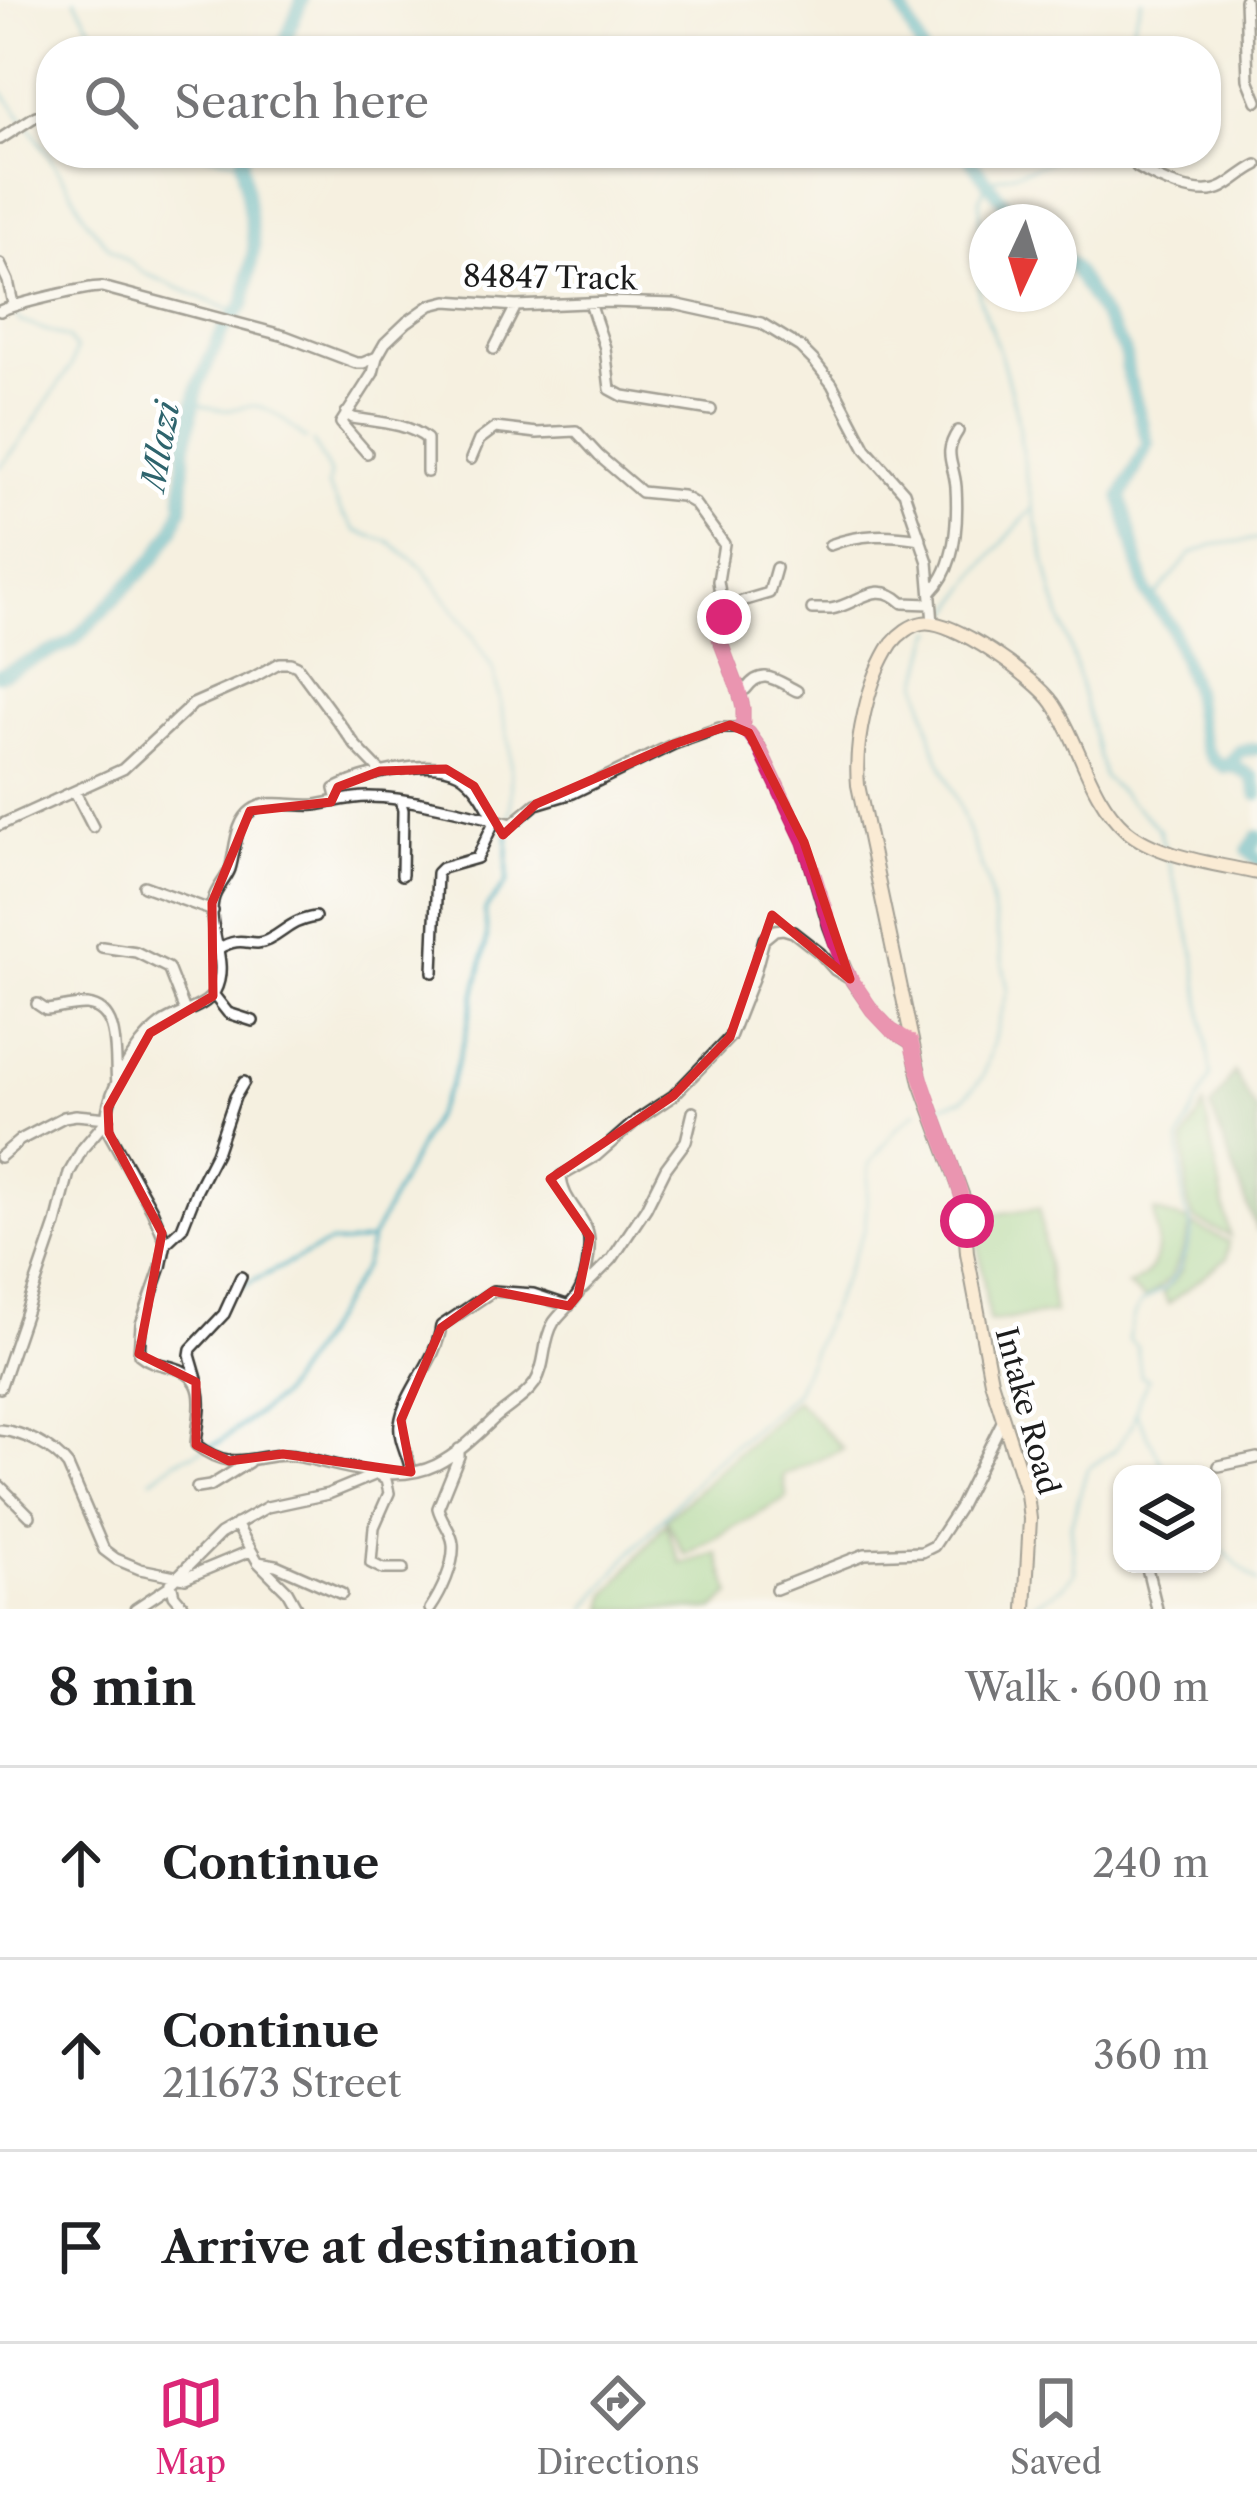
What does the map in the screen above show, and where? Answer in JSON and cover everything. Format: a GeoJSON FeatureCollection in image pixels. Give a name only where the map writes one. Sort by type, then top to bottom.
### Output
{"type":"FeatureCollection","features":[{"type":"Feature","properties":{"kind":"street"},"geometry":{"type":"LineString","coordinates":[[1245,0],[1248,79],[1257,101]]}},
{"type":"Feature","properties":{"kind":"street"},"geometry":{"type":"LineString","coordinates":[[1246,37],[1257,26]]}},
{"type":"Feature","properties":{"kind":"street"},"geometry":{"type":"LineString","coordinates":[[0,139],[36,116]]}},
{"type":"Feature","properties":{"kind":"street"},"geometry":{"type":"LineString","coordinates":[[1139,168],[1162,180],[1203,190],[1224,187],[1257,165]]}},
{"type":"Feature","properties":{"kind":"street"},"geometry":{"type":"LineString","coordinates":[[0,264],[13,304]]}},
{"type":"Feature","properties":{"kind":"street"},"geometry":{"type":"LineString","coordinates":[[0,311],[13,304],[102,287],[285,335],[356,363],[377,357]]}},
{"type":"Feature","properties":{"kind":"street","name":"84847 Track"},"geometry":{"type":"LineString","coordinates":[[346,413],[388,340],[431,305],[447,301],[516,306],[674,304],[761,322],[800,346],[832,384],[861,441],[904,492],[928,562],[933,623]]}},
{"type":"Feature","properties":{"kind":"street"},"geometry":{"type":"LineString","coordinates":[[590,303],[605,348],[610,389],[623,396],[711,410]]}},
{"type":"Feature","properties":{"kind":"street"},"geometry":{"type":"LineString","coordinates":[[494,349],[516,306]]}},
{"type":"Feature","properties":{"kind":"street"},"geometry":{"type":"LineString","coordinates":[[367,453],[342,426],[346,413],[423,435],[427,472]]}},
{"type":"Feature","properties":{"kind":"street"},"geometry":{"type":"LineString","coordinates":[[471,459],[479,440],[495,428],[537,434],[576,431],[637,490],[688,499],[704,513],[725,550],[718,581],[724,617],[719,638],[743,708],[743,723],[738,728]]}},
{"type":"Feature","properties":{"kind":"street"},"geometry":{"type":"LineString","coordinates":[[932,591],[947,572],[955,480],[948,453],[958,431]]}},
{"type":"Feature","properties":{"kind":"street"},"geometry":{"type":"LineString","coordinates":[[830,545],[879,535],[921,539]]}},
{"type":"Feature","properties":{"kind":"street"},"geometry":{"type":"LineString","coordinates":[[722,628],[742,602],[769,593],[776,568]]}},
{"type":"Feature","properties":{"kind":"street"},"geometry":{"type":"LineString","coordinates":[[812,609],[835,609],[880,592],[894,594],[903,603],[930,604]]}},
{"type":"Feature","properties":{"kind":"street"},"geometry":{"type":"LineString","coordinates":[[933,623],[965,635],[1011,664],[1053,701],[1106,808],[1127,832],[1144,843],[1188,857],[1257,873]]}},
{"type":"Feature","properties":{"kind":"street","name":"Intake Road"},"geometry":{"type":"LineString","coordinates":[[933,623],[900,634],[885,657],[864,718],[856,766],[911,1042],[921,1084],[963,1197],[983,1345],[1030,1519],[1025,1609]]}},
{"type":"Feature","properties":{"kind":"street"},"geometry":{"type":"LineString","coordinates":[[0,825],[123,770],[189,706],[285,662],[297,667],[380,771]]}},
{"type":"Feature","properties":{"kind":"street"},"geometry":{"type":"LineString","coordinates":[[737,685],[746,689],[763,676],[797,692]]}},
{"type":"Feature","properties":{"kind":"street"},"geometry":{"type":"LineString","coordinates":[[197,1384],[182,1370],[159,1366],[139,1354],[141,1324],[166,1243],[106,1124],[127,1063],[150,1033],[213,994],[219,979],[212,903],[230,868],[240,825],[250,812],[264,805],[373,797],[516,824],[536,804],[573,793],[674,744],[719,728],[738,728],[749,733],[759,747],[804,842],[837,952],[851,982]]}},
{"type":"Feature","properties":{"kind":"street"},"geometry":{"type":"LineString","coordinates":[[338,800],[338,788],[380,771],[454,771],[474,786],[495,820]]}},
{"type":"Feature","properties":{"kind":"street"},"geometry":{"type":"LineString","coordinates":[[75,792],[92,827]]}},
{"type":"Feature","properties":{"kind":"street"},"geometry":{"type":"LineString","coordinates":[[400,800],[402,875]]}},
{"type":"Feature","properties":{"kind":"street"},"geometry":{"type":"LineString","coordinates":[[433,972],[437,873],[477,858],[495,820]]}},
{"type":"Feature","properties":{"kind":"street"},"geometry":{"type":"LineString","coordinates":[[144,886],[213,911]]}},
{"type":"Feature","properties":{"kind":"street"},"geometry":{"type":"LineString","coordinates":[[218,949],[232,940],[265,942],[294,922],[315,917]]}},
{"type":"Feature","properties":{"kind":"street"},"geometry":{"type":"LineString","coordinates":[[579,1292],[590,1237],[564,1196],[561,1176],[596,1156],[673,1096],[730,1037],[770,932],[783,928],[793,932],[820,952],[891,1030],[911,1042]]}},
{"type":"Feature","properties":{"kind":"street"},"geometry":{"type":"LineString","coordinates":[[102,947],[136,952],[168,968],[184,1011]]}},
{"type":"Feature","properties":{"kind":"street"},"geometry":{"type":"LineString","coordinates":[[213,994],[229,1013],[253,1021]]}},
{"type":"Feature","properties":{"kind":"street"},"geometry":{"type":"LineString","coordinates":[[37,1004],[46,1010],[84,1005],[101,1011],[114,1027],[117,1084]]}},
{"type":"Feature","properties":{"kind":"street"},"geometry":{"type":"LineString","coordinates":[[166,1243],[182,1228],[244,1082]]}},
{"type":"Feature","properties":{"kind":"street"},"geometry":{"type":"LineString","coordinates":[[241,1277],[229,1307],[191,1349],[201,1402],[196,1445],[220,1460],[249,1462],[283,1454],[379,1474],[434,1467],[530,1390],[544,1362],[554,1322],[612,1259],[646,1208],[686,1141],[693,1112]]}},
{"type":"Feature","properties":{"kind":"street"},"geometry":{"type":"LineString","coordinates":[[0,1157],[20,1139],[68,1116],[108,1118]]}},
{"type":"Feature","properties":{"kind":"street"},"geometry":{"type":"LineString","coordinates":[[0,1388],[69,1173],[108,1118]]}},
{"type":"Feature","properties":{"kind":"street"},"geometry":{"type":"LineString","coordinates":[[411,1472],[400,1435],[401,1420],[407,1399],[438,1345],[441,1326],[493,1291],[532,1294],[568,1306]]}},
{"type":"Feature","properties":{"kind":"street"},"geometry":{"type":"LineString","coordinates":[[776,1589],[865,1554],[922,1552],[934,1546],[1003,1422]]}},
{"type":"Feature","properties":{"kind":"street"},"geometry":{"type":"LineString","coordinates":[[0,1430],[14,1432],[60,1456],[107,1553],[140,1569],[173,1581],[250,1551]]}},
{"type":"Feature","properties":{"kind":"street"},"geometry":{"type":"LineString","coordinates":[[430,1609],[439,1597],[453,1551],[438,1508],[459,1450]]}},
{"type":"Feature","properties":{"kind":"street"},"geometry":{"type":"LineString","coordinates":[[1221,1466],[1257,1458]]}},
{"type":"Feature","properties":{"kind":"street"},"geometry":{"type":"LineString","coordinates":[[197,1488],[210,1486],[249,1462]]}},
{"type":"Feature","properties":{"kind":"street"},"geometry":{"type":"LineString","coordinates":[[135,1609],[173,1581],[211,1541],[272,1504],[322,1495],[379,1474]]}},
{"type":"Feature","properties":{"kind":"street"},"geometry":{"type":"LineString","coordinates":[[379,1474],[389,1493],[374,1527],[371,1563],[382,1569],[403,1569]]}},
{"type":"Feature","properties":{"kind":"street"},"geometry":{"type":"LineString","coordinates":[[0,1486],[5,1497],[30,1516]]}},
{"type":"Feature","properties":{"kind":"street"},"geometry":{"type":"LineString","coordinates":[[236,1524],[250,1551],[297,1609]]}},
{"type":"Feature","properties":{"kind":"street"},"geometry":{"type":"LineString","coordinates":[[258,1562],[276,1565],[342,1594]]}},
{"type":"Feature","properties":{"kind":"street"},"geometry":{"type":"LineString","coordinates":[[1148,1573],[1157,1609]]}},
{"type":"Feature","properties":{"kind":"street"},"geometry":{"type":"LineString","coordinates":[[173,1581],[177,1600],[186,1609]]}},
{"type":"Feature","properties":{"kind":"highlighted area"},"geometry":{"type":"Polygon","coordinates":[[[730,725],[749,733],[804,842],[850,979],[772,915],[730,1037],[673,1096],[550,1179],[590,1237],[578,1295],[569,1306],[493,1291],[441,1328],[401,1420],[411,1472],[283,1454],[229,1461],[196,1445],[196,1382],[139,1354],[162,1233],[109,1133],[108,1108],[150,1033],[213,996],[212,903],[250,811],[331,802],[338,787],[380,771],[446,769],[474,786],[503,835],[536,804],[674,744],[730,725]]]}},
{"type":"Feature","properties":{"kind":"green space"},"geometry":{"type":"Polygon","coordinates":[[[1234,1072],[1257,1112],[1257,1232],[1211,1108],[1234,1072]]]}},
{"type":"Feature","properties":{"kind":"green space"},"geometry":{"type":"Polygon","coordinates":[[[1204,1106],[1230,1236],[1194,1219],[1188,1204],[1184,1141],[1204,1106]]]}},
{"type":"Feature","properties":{"kind":"green space"},"geometry":{"type":"Polygon","coordinates":[[[1039,1208],[1054,1313],[989,1322],[975,1217],[1039,1208]]]}},
{"type":"Feature","properties":{"kind":"green space"},"geometry":{"type":"Polygon","coordinates":[[[1154,1211],[1190,1222],[1190,1227],[1172,1274],[1145,1299],[1128,1286],[1153,1264],[1157,1245],[1154,1211]]]}},
{"type":"Feature","properties":{"kind":"green space"},"geometry":{"type":"Polygon","coordinates":[[[1194,1225],[1229,1242],[1227,1258],[1168,1304],[1163,1293],[1181,1271],[1194,1225]]]}},
{"type":"Feature","properties":{"kind":"green space"},"geometry":{"type":"Polygon","coordinates":[[[796,1400],[843,1449],[783,1476],[787,1498],[685,1555],[666,1519],[796,1400]]]}},
{"type":"Feature","properties":{"kind":"green space"},"geometry":{"type":"Polygon","coordinates":[[[665,1523],[681,1564],[717,1553],[731,1594],[714,1609],[604,1609],[607,1595],[665,1523]]]}},
{"type":"Feature","properties":{"kind":"waterway"},"geometry":{"type":"LineString","coordinates":[[75,0],[96,36]]}},
{"type":"Feature","properties":{"kind":"waterway","name":"Mlazi"},"geometry":{"type":"LineString","coordinates":[[287,36],[302,0]]}},
{"type":"Feature","properties":{"kind":"waterway","name":"Mlazi"},"geometry":{"type":"LineString","coordinates":[[898,0],[915,36]]}},
{"type":"Feature","properties":{"kind":"waterway"},"geometry":{"type":"LineString","coordinates":[[1129,36],[1142,0]]}},
{"type":"Feature","properties":{"kind":"waterway"},"geometry":{"type":"LineString","coordinates":[[0,88],[24,120]]}},
{"type":"Feature","properties":{"kind":"waterway"},"geometry":{"type":"LineString","coordinates":[[29,126],[36,137]]}},
{"type":"Feature","properties":{"kind":"waterway"},"geometry":{"type":"LineString","coordinates":[[57,168],[88,222],[109,247],[144,273],[235,312]]}},
{"type":"Feature","properties":{"kind":"waterway","name":"Mlazi"},"geometry":{"type":"LineString","coordinates":[[0,675],[72,642],[155,558],[173,530],[182,508],[185,447],[198,385],[223,330],[244,304],[254,247],[243,168]]}},
{"type":"Feature","properties":{"kind":"waterway","name":"Mlazi"},"geometry":{"type":"LineString","coordinates":[[977,168],[1005,204]]}},
{"type":"Feature","properties":{"kind":"waterway"},"geometry":{"type":"LineString","coordinates":[[1030,168],[986,181],[980,199],[979,297],[1016,411],[1053,594],[1104,777],[1159,829],[1164,847]]}},
{"type":"Feature","properties":{"kind":"waterway","name":"Mlazi"},"geometry":{"type":"LineString","coordinates":[[1077,274],[1125,352],[1148,444],[1121,497],[1146,592],[1171,626],[1193,688],[1206,749],[1225,767],[1236,767],[1252,777],[1257,794]]}},
{"type":"Feature","properties":{"kind":"waterway"},"geometry":{"type":"LineString","coordinates":[[0,467],[71,366],[76,349],[68,338],[20,321],[15,311]]}},
{"type":"Feature","properties":{"kind":"waterway"},"geometry":{"type":"LineString","coordinates":[[194,403],[221,410],[263,408],[306,439]]}},
{"type":"Feature","properties":{"kind":"waterway"},"geometry":{"type":"LineString","coordinates":[[313,442],[330,473],[328,486],[356,531],[390,542],[423,568],[493,669],[510,748],[508,820]]}},
{"type":"Feature","properties":{"kind":"waterway"},"geometry":{"type":"LineString","coordinates":[[946,620],[981,568],[1032,509]]}},
{"type":"Feature","properties":{"kind":"waterway"},"geometry":{"type":"LineString","coordinates":[[1152,600],[1191,554],[1212,545],[1257,539]]}},
{"type":"Feature","properties":{"kind":"waterway"},"geometry":{"type":"LineString","coordinates":[[935,631],[919,684],[934,747],[987,881],[1008,990],[983,1077],[963,1099],[940,1106]]}},
{"type":"Feature","properties":{"kind":"waterway"},"geometry":{"type":"LineString","coordinates":[[1225,767],[1240,751],[1255,749]]}},
{"type":"Feature","properties":{"kind":"waterway"},"geometry":{"type":"LineString","coordinates":[[152,1479],[176,1461],[220,1442],[279,1397],[364,1267],[371,1240],[450,1085],[484,955],[485,910],[507,882],[508,829]]}},
{"type":"Feature","properties":{"kind":"waterway","name":"Mlazi"},"geometry":{"type":"LineString","coordinates":[[1257,837],[1248,850],[1257,860]]}},
{"type":"Feature","properties":{"kind":"waterway"},"geometry":{"type":"LineString","coordinates":[[1032,1606],[1075,1573],[1071,1525],[1087,1469],[1115,1450],[1132,1425],[1149,1379],[1141,1376],[1137,1347],[1128,1339],[1134,1315],[1141,1303],[1166,1288],[1179,1269],[1192,1232],[1184,1208],[1179,1141],[1211,1075],[1194,950],[1167,856]]}},
{"type":"Feature","properties":{"kind":"waterway"},"geometry":{"type":"LineString","coordinates":[[586,1609],[709,1467],[795,1393],[865,1228],[869,1165],[896,1129],[917,1111]]}},
{"type":"Feature","properties":{"kind":"waterway"},"geometry":{"type":"LineString","coordinates":[[241,1287],[329,1243],[371,1240]]}},
{"type":"Feature","properties":{"kind":"waterway"},"geometry":{"type":"LineString","coordinates":[[1136,1412],[1162,1465]]}},
{"type":"Feature","properties":{"kind":"waterway"},"geometry":{"type":"LineString","coordinates":[[1221,1549],[1257,1583]]}},
{"type":"Feature","properties":{"kind":"route"},"geometry":{"type":"LineString","coordinates":[[724,617],[719,638],[743,708],[743,723],[738,728],[749,733],[759,747],[804,842],[843,967],[872,1010],[911,1042],[967,1221]]}}]}
